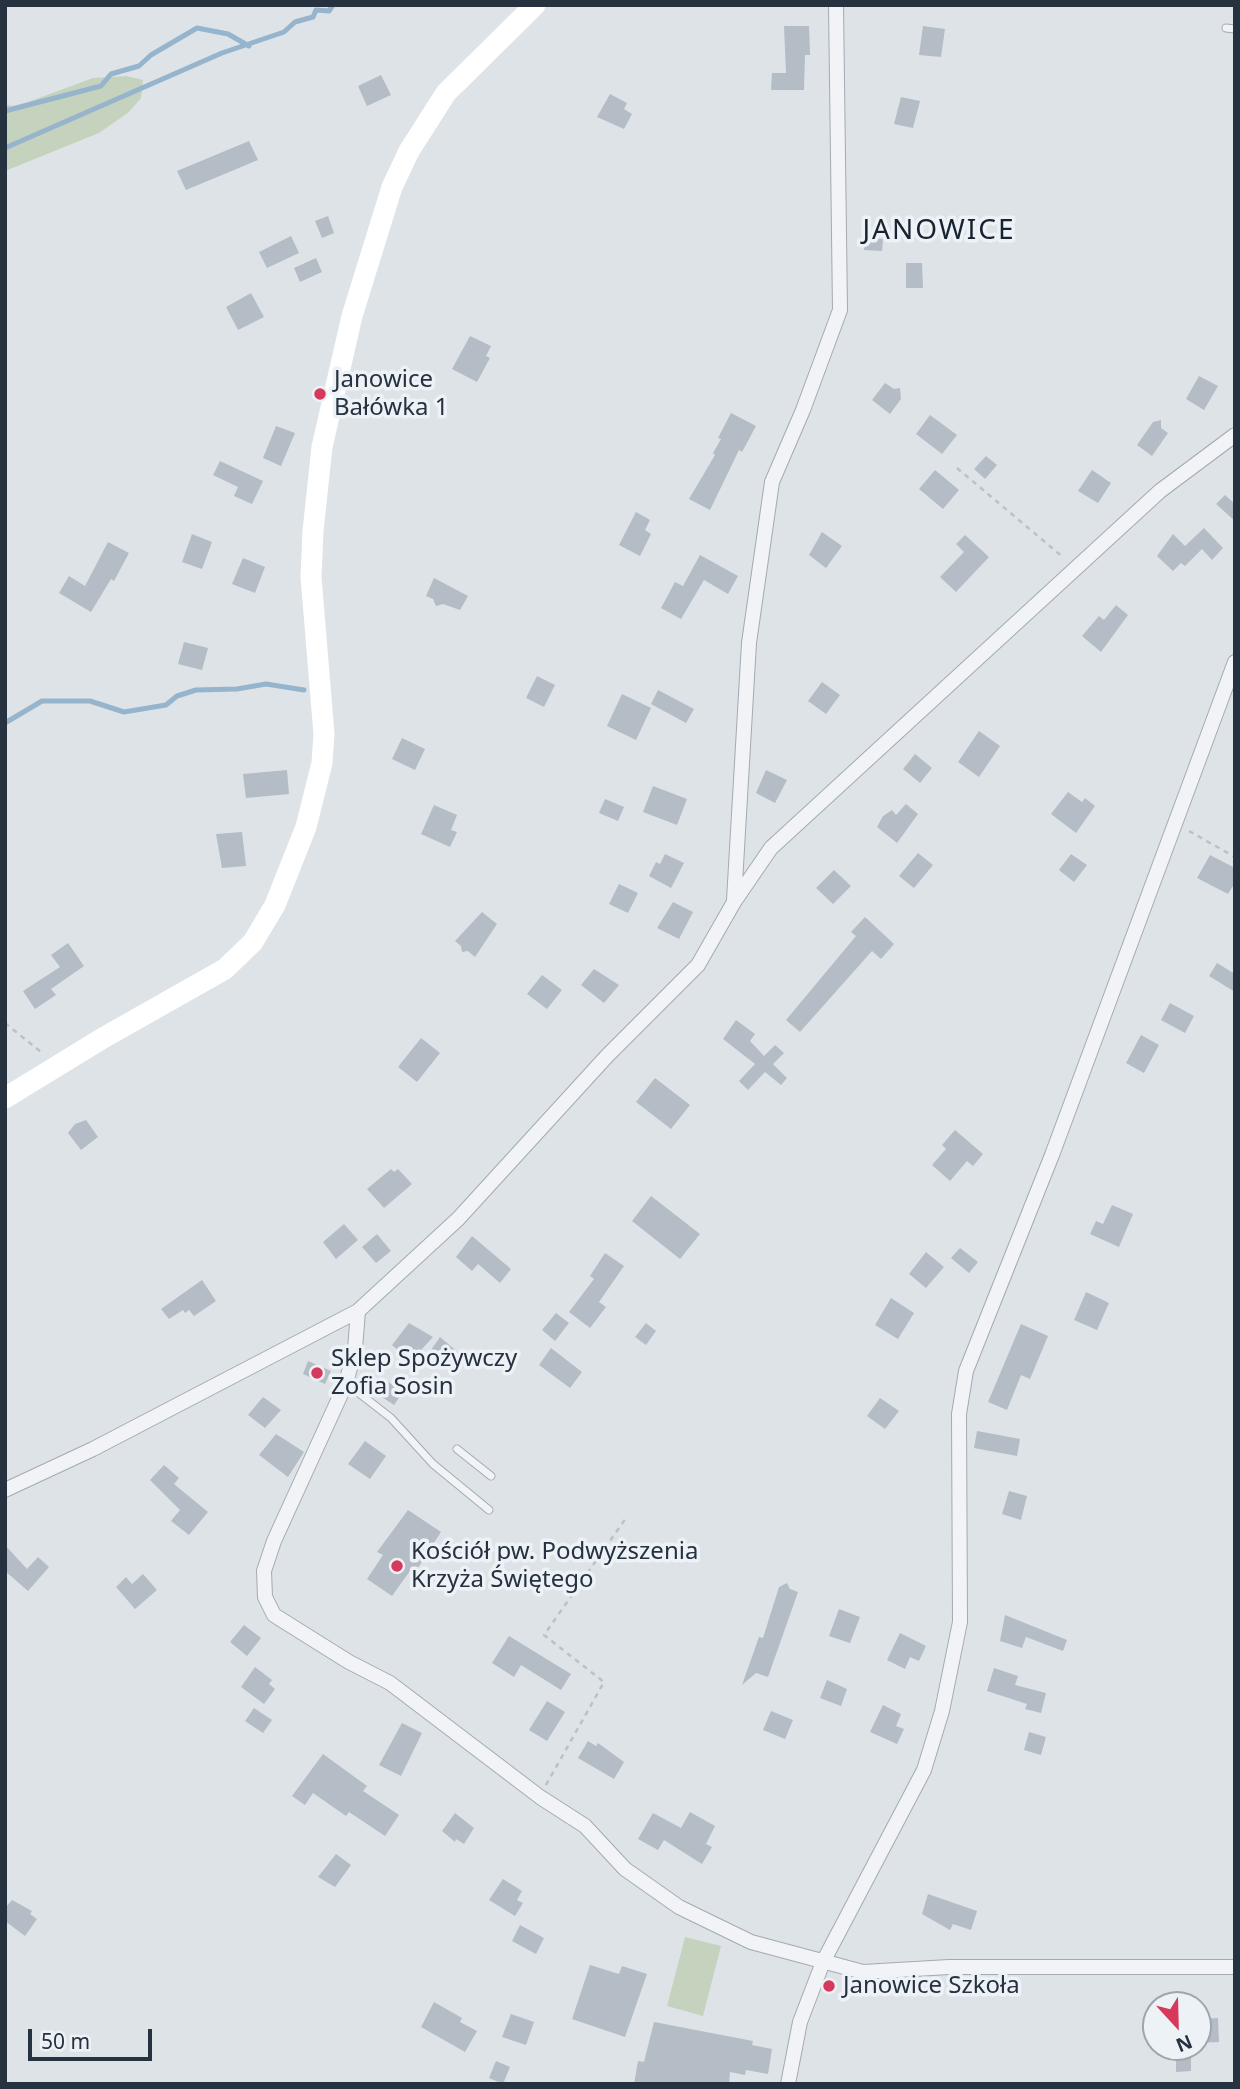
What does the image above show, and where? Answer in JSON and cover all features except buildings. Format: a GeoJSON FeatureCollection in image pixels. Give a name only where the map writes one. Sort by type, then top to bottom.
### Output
{"type":"FeatureCollection","features":[{"type":"Feature","properties":{"kind":"street"},"geometry":{"type":"LineString","coordinates":[[5,1098],[225,969],[253,942],[275,905],[306,827],[322,763],[324,734],[311,591],[313,531],[322,447],[352,316],[392,187],[409,151],[446,93],[535,5]]}},
{"type":"Feature","properties":{"kind":"street"},"geometry":{"type":"LineString","coordinates":[[734,902],[749,643],[772,482],[803,410],[840,310],[836,5]]}},
{"type":"Feature","properties":{"kind":"street"},"geometry":{"type":"LineString","coordinates":[[5,1490],[93,1449],[358,1311],[458,1220],[607,1056],[698,965],[734,902],[771,848],[1160,491],[1235,435]]}},
{"type":"Feature","properties":{"kind":"street"},"geometry":{"type":"LineString","coordinates":[[788,2084],[800,2022],[822,1962],[924,1770],[942,1711],[960,1622],[959,1413],[966,1371],[1077,1090],[1235,662]]}},
{"type":"Feature","properties":{"kind":"street"},"geometry":{"type":"LineString","coordinates":[[358,1311],[355,1349],[346,1384],[274,1541],[264,1571],[265,1597],[274,1615],[349,1662],[390,1683],[540,1797],[585,1826],[625,1870],[678,1907],[751,1942],[822,1962],[877,1972],[949,1967],[1235,1966]]}},
{"type":"Feature","properties":{"kind":"lane"},"geometry":{"type":"LineString","coordinates":[[346,1384],[391,1418],[433,1464],[489,1510]]}},
{"type":"Feature","properties":{"kind":"lane"},"geometry":{"type":"LineString","coordinates":[[457,1449],[491,1476]]}},
{"type":"Feature","properties":{"kind":"path"},"geometry":{"type":"LineString","coordinates":[[957,468],[1077,569]]}},
{"type":"Feature","properties":{"kind":"path"},"geometry":{"type":"LineString","coordinates":[[1174,822],[1235,857]]}},
{"type":"Feature","properties":{"kind":"path"},"geometry":{"type":"LineString","coordinates":[[5,1023],[58,1065]]}},
{"type":"Feature","properties":{"kind":"path"},"geometry":{"type":"LineString","coordinates":[[540,1797],[604,1682],[544,1635],[626,1518]]}},
{"type":"Feature","properties":{"kind":"green space"},"geometry":{"type":"Polygon","coordinates":[[[126,76],[143,80],[141,98],[129,112],[99,133],[5,171],[5,104],[13,106],[28,102],[93,78],[126,76]]]}},
{"type":"Feature","properties":{"kind":"green space"},"geometry":{"type":"Polygon","coordinates":[[[685,1937],[721,1946],[703,2016],[667,2006],[685,1937]]]}},
{"type":"Feature","properties":{"kind":"waterway"},"geometry":{"type":"LineString","coordinates":[[5,148],[222,53],[284,32],[295,22],[313,17],[316,10],[329,11],[333,5]]}},
{"type":"Feature","properties":{"kind":"waterway"},"geometry":{"type":"LineString","coordinates":[[5,111],[101,86],[111,74],[139,66],[151,55],[197,28],[228,34],[249,46]]}},
{"type":"Feature","properties":{"kind":"waterway"},"geometry":{"type":"LineString","coordinates":[[5,723],[42,701],[90,701],[124,712],[166,705],[177,696],[196,690],[237,689],[266,684],[304,690]]}},
{"type":"Feature","properties":{"kind":"place","name":"Janowice Bałówka 1"},"geometry":{"type":"Point","coordinates":[320,394]}},
{"type":"Feature","properties":{"kind":"place","name":"Sklep Spożywczy Zofia Sosin"},"geometry":{"type":"Point","coordinates":[317,1373]}},
{"type":"Feature","properties":{"kind":"place","name":"Kościół pw. Podwyższenia Krzyża Świętego"},"geometry":{"type":"Point","coordinates":[397,1566]}},
{"type":"Feature","properties":{"kind":"place","name":"Janowice Szkoła"},"geometry":{"type":"Point","coordinates":[829,1986]}},
{"type":"Feature","properties":{"kind":"district","name":"JANOWICE"},"geometry":{"type":"Point","coordinates":[939,231]}}]}
